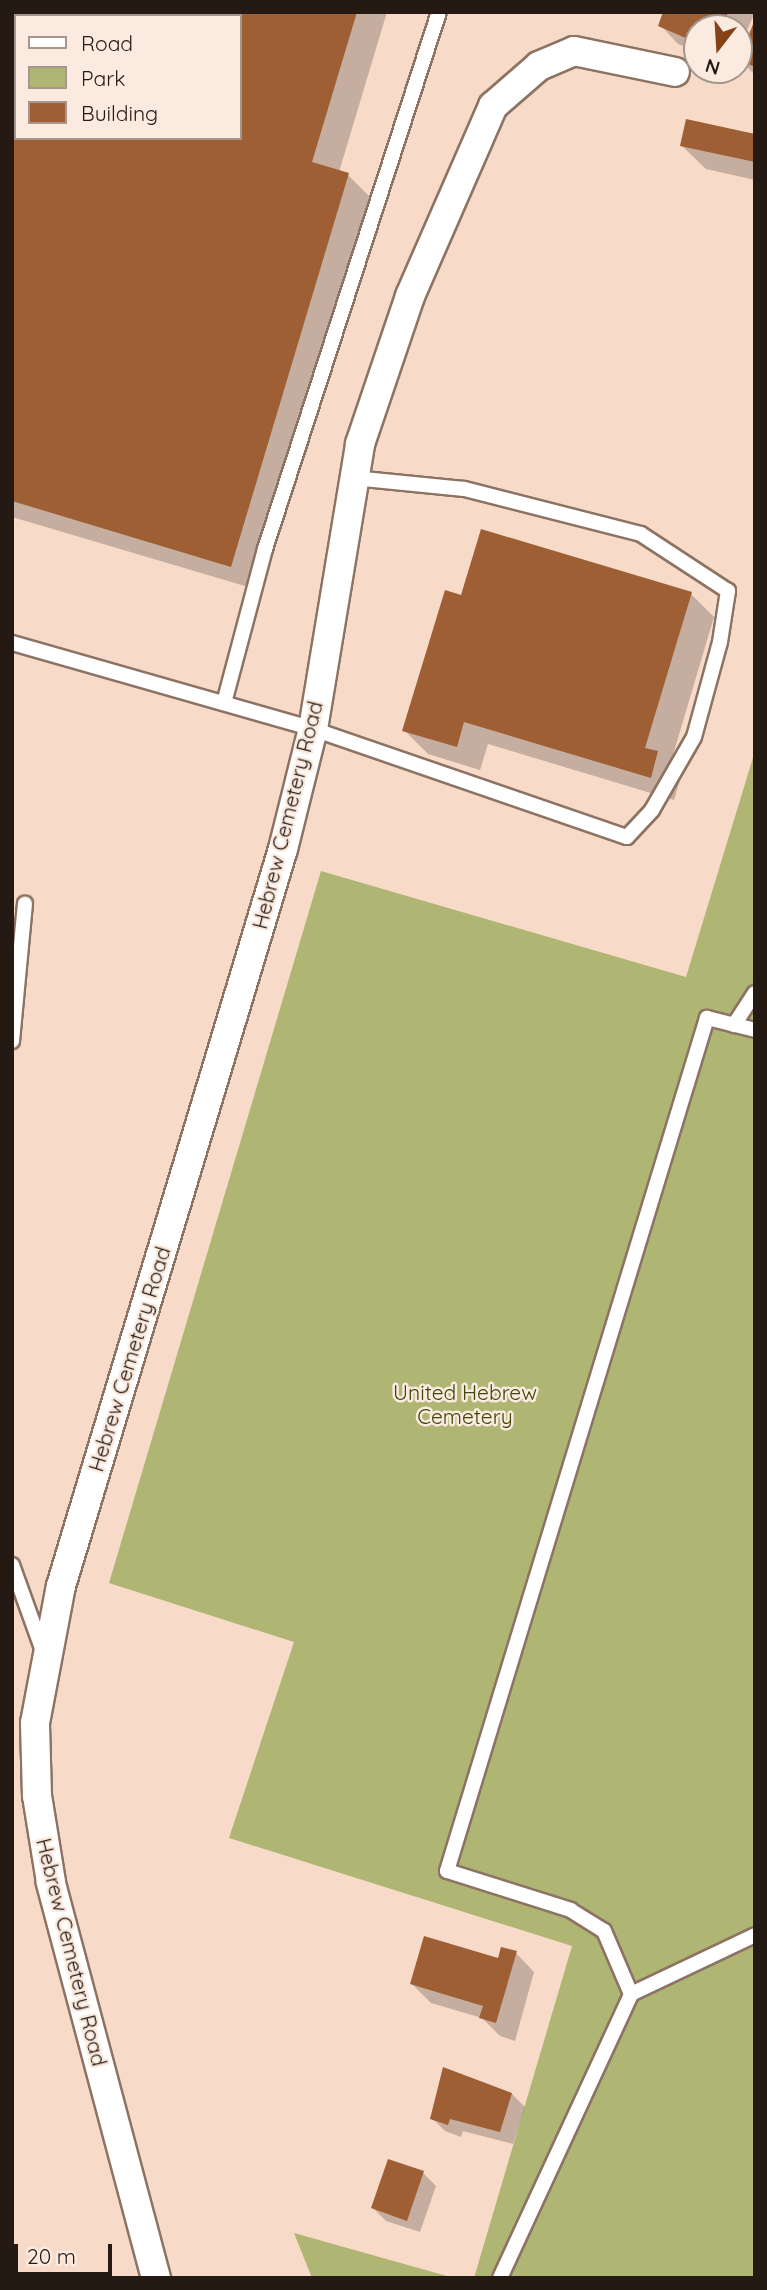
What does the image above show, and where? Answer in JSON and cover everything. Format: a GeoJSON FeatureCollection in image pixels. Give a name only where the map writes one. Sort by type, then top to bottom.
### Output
{"type":"FeatureCollection","features":[{"type":"Feature","properties":{"kind":"street","name":"Hebrew Cemetery Road"},"geometry":{"type":"LineString","coordinates":[[156,2278],[51,1882],[36,1772],[35,1723],[45,1659],[61,1586],[283,849],[313,729],[360,444],[410,296],[493,106],[538,66],[574,51],[675,72]]}},
{"type":"Feature","properties":{"kind":"lane"},"geometry":{"type":"LineString","coordinates":[[224,703],[265,549],[439,12]]}},
{"type":"Feature","properties":{"kind":"lane"},"geometry":{"type":"LineString","coordinates":[[12,643],[313,729],[628,837],[652,810],[694,737],[720,642],[728,591],[641,534],[464,489],[354,478]]}},
{"type":"Feature","properties":{"kind":"lane"},"geometry":{"type":"LineString","coordinates":[[12,1041],[25,904]]}},
{"type":"Feature","properties":{"kind":"lane"},"geometry":{"type":"LineString","coordinates":[[734,1025],[755,993]]}},
{"type":"Feature","properties":{"kind":"lane"},"geometry":{"type":"LineString","coordinates":[[631,1994],[604,1931],[571,1910],[447,1871],[707,1018],[755,1030]]}},
{"type":"Feature","properties":{"kind":"lane"},"geometry":{"type":"LineString","coordinates":[[12,1565],[45,1659]]}},
{"type":"Feature","properties":{"kind":"lane"},"geometry":{"type":"LineString","coordinates":[[500,2278],[631,1994],[755,1935]]}},
{"type":"Feature","properties":{"kind":"green space","name":"United Hebrew Cemetery"},"geometry":{"type":"Polygon","coordinates":[[[755,751],[755,2278],[474,2278],[572,1946],[229,1838],[294,1642],[109,1583],[321,871],[686,977],[755,751]]]}},
{"type":"Feature","properties":{"kind":"green space"},"geometry":{"type":"Polygon","coordinates":[[[294,2233],[454,2278],[312,2278],[294,2233]]]}},
{"type":"Feature","properties":{"kind":"building"},"geometry":{"type":"Polygon","coordinates":[[[12,12],[357,12],[312,162],[349,173],[231,567],[12,501],[12,12]]]}},
{"type":"Feature","properties":{"kind":"building"},"geometry":{"type":"Polygon","coordinates":[[[663,12],[728,12],[683,14],[683,37],[658,26],[663,12]]]}},
{"type":"Feature","properties":{"kind":"building"},"geometry":{"type":"Polygon","coordinates":[[[755,19],[755,67],[753,66],[755,19]]]}},
{"type":"Feature","properties":{"kind":"building"},"geometry":{"type":"Polygon","coordinates":[[[686,119],[755,134],[755,162],[680,146],[686,119]]]}},
{"type":"Feature","properties":{"kind":"building"},"geometry":{"type":"Polygon","coordinates":[[[481,529],[692,592],[645,748],[658,751],[651,778],[464,722],[457,747],[402,731],[445,590],[461,595],[481,529]]]}},
{"type":"Feature","properties":{"kind":"building"},"geometry":{"type":"Polygon","coordinates":[[[424,1936],[498,1958],[501,1947],[517,1951],[496,2023],[479,2018],[483,2006],[410,1984],[424,1936]]]}},
{"type":"Feature","properties":{"kind":"building"},"geometry":{"type":"Polygon","coordinates":[[[443,2067],[512,2093],[500,2132],[450,2119],[448,2125],[430,2119],[443,2067]]]}},
{"type":"Feature","properties":{"kind":"building"},"geometry":{"type":"Polygon","coordinates":[[[388,2159],[424,2171],[407,2221],[371,2208],[388,2159]]]}}]}
